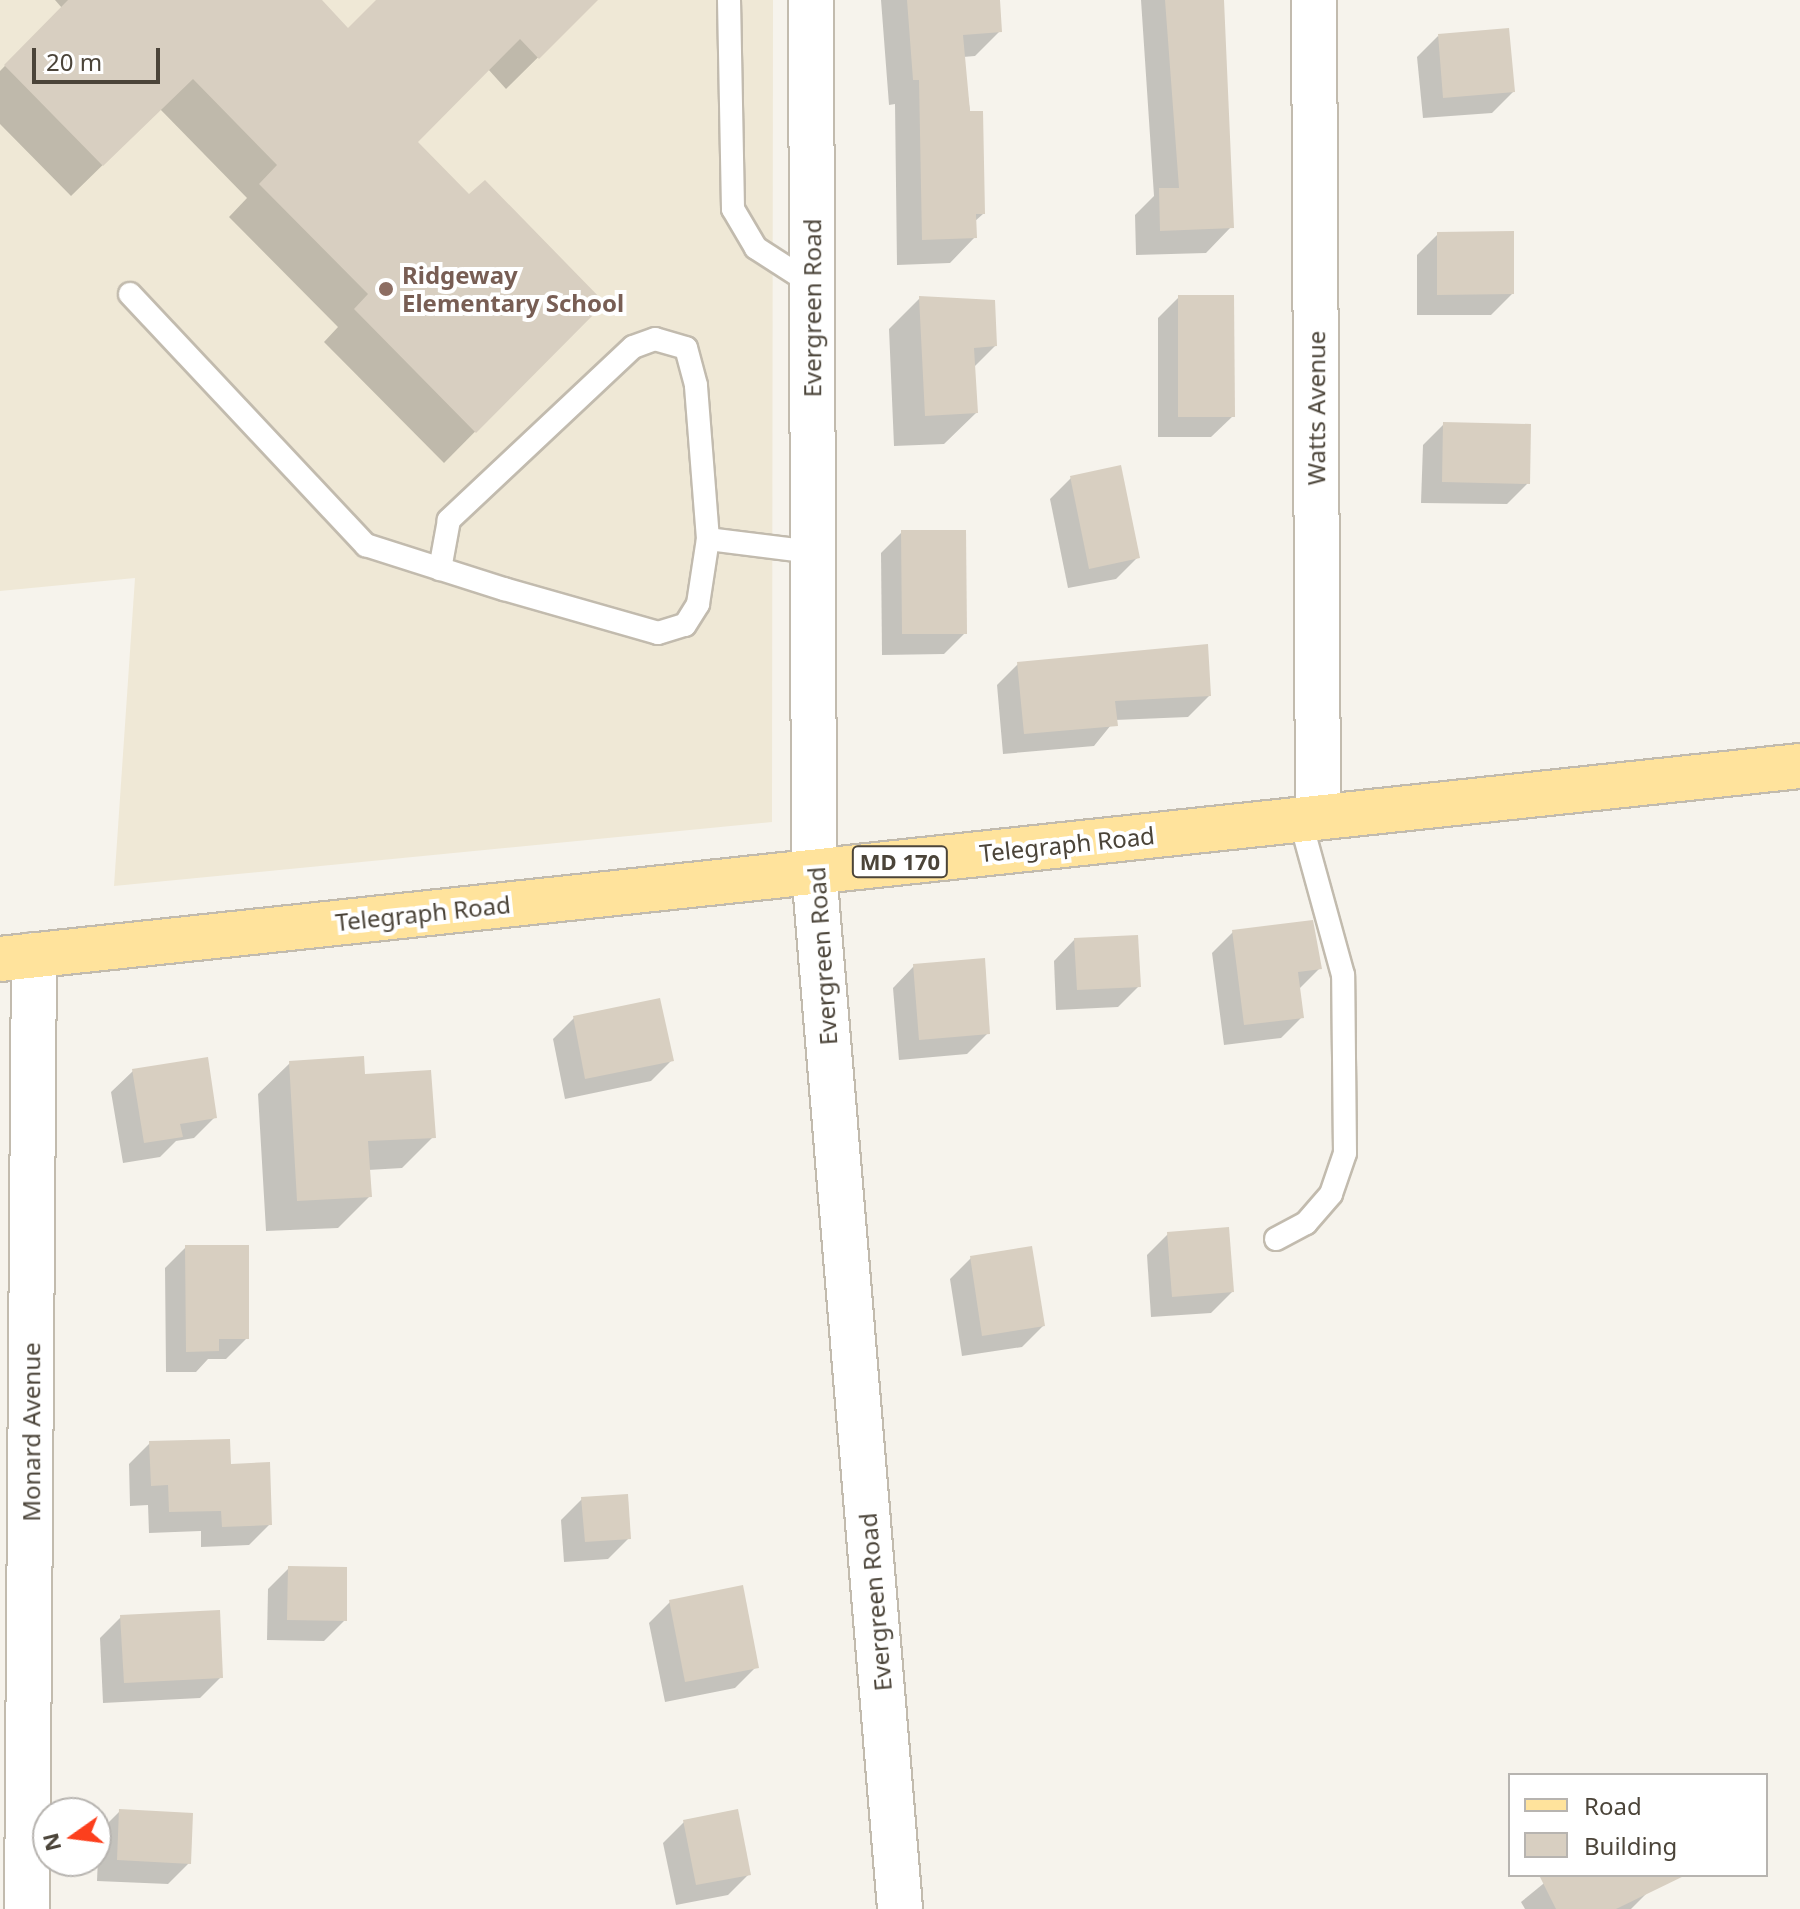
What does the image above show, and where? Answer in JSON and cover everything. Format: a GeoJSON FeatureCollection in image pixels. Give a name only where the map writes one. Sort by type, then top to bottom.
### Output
{"type":"FeatureCollection","features":[{"type":"Feature","properties":{"kind":"main road","name":"Telegraph Road"},"geometry":{"type":"LineString","coordinates":[[17,957],[1800,766]]}},
{"type":"Feature","properties":{"kind":"street","name":"Evergreen Road"},"geometry":{"type":"LineString","coordinates":[[811,0],[814,871],[900,1909]]}},
{"type":"Feature","properties":{"kind":"street","name":"Watts Avenue"},"geometry":{"type":"LineString","coordinates":[[1309,818],[1314,0]]}},
{"type":"Feature","properties":{"kind":"street","name":"Monard Avenue"},"geometry":{"type":"LineString","coordinates":[[17,957],[27,1909]]}},
{"type":"Feature","properties":{"kind":"lane"},"geometry":{"type":"LineString","coordinates":[[729,0],[733,209],[756,248],[812,284]]}},
{"type":"Feature","properties":{"kind":"lane"},"geometry":{"type":"LineString","coordinates":[[130,294],[366,545],[440,569],[658,633],[685,625],[698,604],[708,539],[696,385],[686,348],[655,339],[633,347],[449,520],[440,569]]}},
{"type":"Feature","properties":{"kind":"lane"},"geometry":{"type":"LineString","coordinates":[[708,539],[813,552]]}},
{"type":"Feature","properties":{"kind":"lane"},"geometry":{"type":"LineString","coordinates":[[1276,1239],[1306,1223],[1331,1194],[1345,1153],[1343,975],[1309,818]]}},
{"type":"Feature","properties":{"kind":"shaded area","name":"Ridgeway Elementary School"},"geometry":{"type":"Polygon","coordinates":[[[0,0],[773,0],[772,822],[114,886],[135,578],[0,591],[0,0]]]}},
{"type":"Feature","properties":{"kind":"building"},"geometry":{"type":"Polygon","coordinates":[[[68,0],[322,0],[348,28],[376,0],[598,0],[539,59],[520,39],[418,142],[469,194],[485,180],[605,303],[476,433],[354,309],[368,294],[259,184],[277,165],[193,79],[103,166],[4,65],[68,0]]]}},
{"type":"Feature","properties":{"kind":"building"},"geometry":{"type":"Polygon","coordinates":[[[907,0],[1000,0],[1002,32],[963,35],[970,111],[983,111],[985,214],[976,214],[977,238],[922,240],[919,80],[913,80],[907,0]]]}},
{"type":"Feature","properties":{"kind":"building"},"geometry":{"type":"Polygon","coordinates":[[[1165,0],[1224,0],[1234,228],[1160,231],[1159,188],[1179,188],[1165,0]]]}},
{"type":"Feature","properties":{"kind":"building"},"geometry":{"type":"Polygon","coordinates":[[[1509,28],[1515,92],[1443,98],[1438,34],[1509,28]]]}},
{"type":"Feature","properties":{"kind":"building"},"geometry":{"type":"Polygon","coordinates":[[[1514,231],[1514,294],[1437,295],[1437,232],[1514,231]]]}},
{"type":"Feature","properties":{"kind":"building"},"geometry":{"type":"Polygon","coordinates":[[[1178,295],[1234,295],[1235,417],[1178,417],[1178,295]]]}},
{"type":"Feature","properties":{"kind":"building"},"geometry":{"type":"Polygon","coordinates":[[[919,296],[995,300],[997,346],[974,348],[978,413],[925,416],[919,296]]]}},
{"type":"Feature","properties":{"kind":"building"},"geometry":{"type":"Polygon","coordinates":[[[1443,422],[1531,424],[1530,484],[1442,482],[1443,422]]]}},
{"type":"Feature","properties":{"kind":"building"},"geometry":{"type":"Polygon","coordinates":[[[1121,465],[1140,558],[1089,569],[1070,476],[1121,465]]]}},
{"type":"Feature","properties":{"kind":"building"},"geometry":{"type":"Polygon","coordinates":[[[901,530],[966,530],[967,634],[902,634],[901,530]]]}},
{"type":"Feature","properties":{"kind":"building"},"geometry":{"type":"Polygon","coordinates":[[[1208,644],[1211,696],[1115,701],[1118,726],[1024,734],[1017,662],[1208,644]]]}},
{"type":"Feature","properties":{"kind":"building"},"geometry":{"type":"Polygon","coordinates":[[[1313,920],[1322,969],[1298,972],[1304,1018],[1244,1025],[1232,930],[1313,920]]]}},
{"type":"Feature","properties":{"kind":"building"},"geometry":{"type":"Polygon","coordinates":[[[1138,935],[1141,987],[1077,990],[1074,938],[1138,935]]]}},
{"type":"Feature","properties":{"kind":"building"},"geometry":{"type":"Polygon","coordinates":[[[985,958],[990,1034],[919,1040],[913,964],[985,958]]]}},
{"type":"Feature","properties":{"kind":"building"},"geometry":{"type":"Polygon","coordinates":[[[660,998],[674,1061],[585,1079],[573,1016],[660,998]]]}},
{"type":"Feature","properties":{"kind":"building"},"geometry":{"type":"Polygon","coordinates":[[[364,1056],[365,1074],[431,1070],[436,1138],[368,1141],[372,1197],[297,1201],[289,1061],[364,1056]]]}},
{"type":"Feature","properties":{"kind":"building"},"geometry":{"type":"Polygon","coordinates":[[[208,1057],[217,1118],[180,1124],[183,1137],[144,1143],[132,1069],[208,1057]]]}},
{"type":"Feature","properties":{"kind":"building"},"geometry":{"type":"Polygon","coordinates":[[[1229,1227],[1234,1292],[1172,1297],[1167,1232],[1229,1227]]]}},
{"type":"Feature","properties":{"kind":"building"},"geometry":{"type":"Polygon","coordinates":[[[185,1245],[249,1245],[249,1339],[219,1339],[219,1351],[186,1352],[185,1245]]]}},
{"type":"Feature","properties":{"kind":"building"},"geometry":{"type":"Polygon","coordinates":[[[1032,1246],[1045,1326],[982,1336],[970,1256],[1032,1246]]]}},
{"type":"Feature","properties":{"kind":"building"},"geometry":{"type":"Polygon","coordinates":[[[230,1439],[231,1464],[270,1462],[272,1525],[222,1527],[221,1511],[169,1512],[168,1485],[151,1486],[149,1441],[230,1439]]]}},
{"type":"Feature","properties":{"kind":"building"},"geometry":{"type":"Polygon","coordinates":[[[628,1494],[631,1539],[585,1542],[581,1497],[628,1494]]]}},
{"type":"Feature","properties":{"kind":"building"},"geometry":{"type":"Polygon","coordinates":[[[288,1566],[347,1567],[347,1621],[287,1620],[288,1566]]]}},
{"type":"Feature","properties":{"kind":"building"},"geometry":{"type":"Polygon","coordinates":[[[743,1585],[759,1668],[685,1682],[669,1600],[743,1585]]]}},
{"type":"Feature","properties":{"kind":"building"},"geometry":{"type":"Polygon","coordinates":[[[220,1610],[223,1678],[124,1683],[120,1615],[220,1610]]]}},
{"type":"Feature","properties":{"kind":"building"},"geometry":{"type":"Polygon","coordinates":[[[119,1809],[193,1813],[191,1864],[117,1860],[119,1809]]]}},
{"type":"Feature","properties":{"kind":"building"},"geometry":{"type":"Polygon","coordinates":[[[738,1809],[751,1875],[696,1885],[683,1820],[738,1809]]]}},
{"type":"Feature","properties":{"kind":"building"},"geometry":{"type":"Polygon","coordinates":[[[1540,1877],[1682,1877],[1616,1909],[1556,1909],[1540,1877]]]}},
{"type":"Feature","properties":{"kind":"place","name":"Ridgeway Elementary School"},"geometry":{"type":"Point","coordinates":[386,289]}}]}
